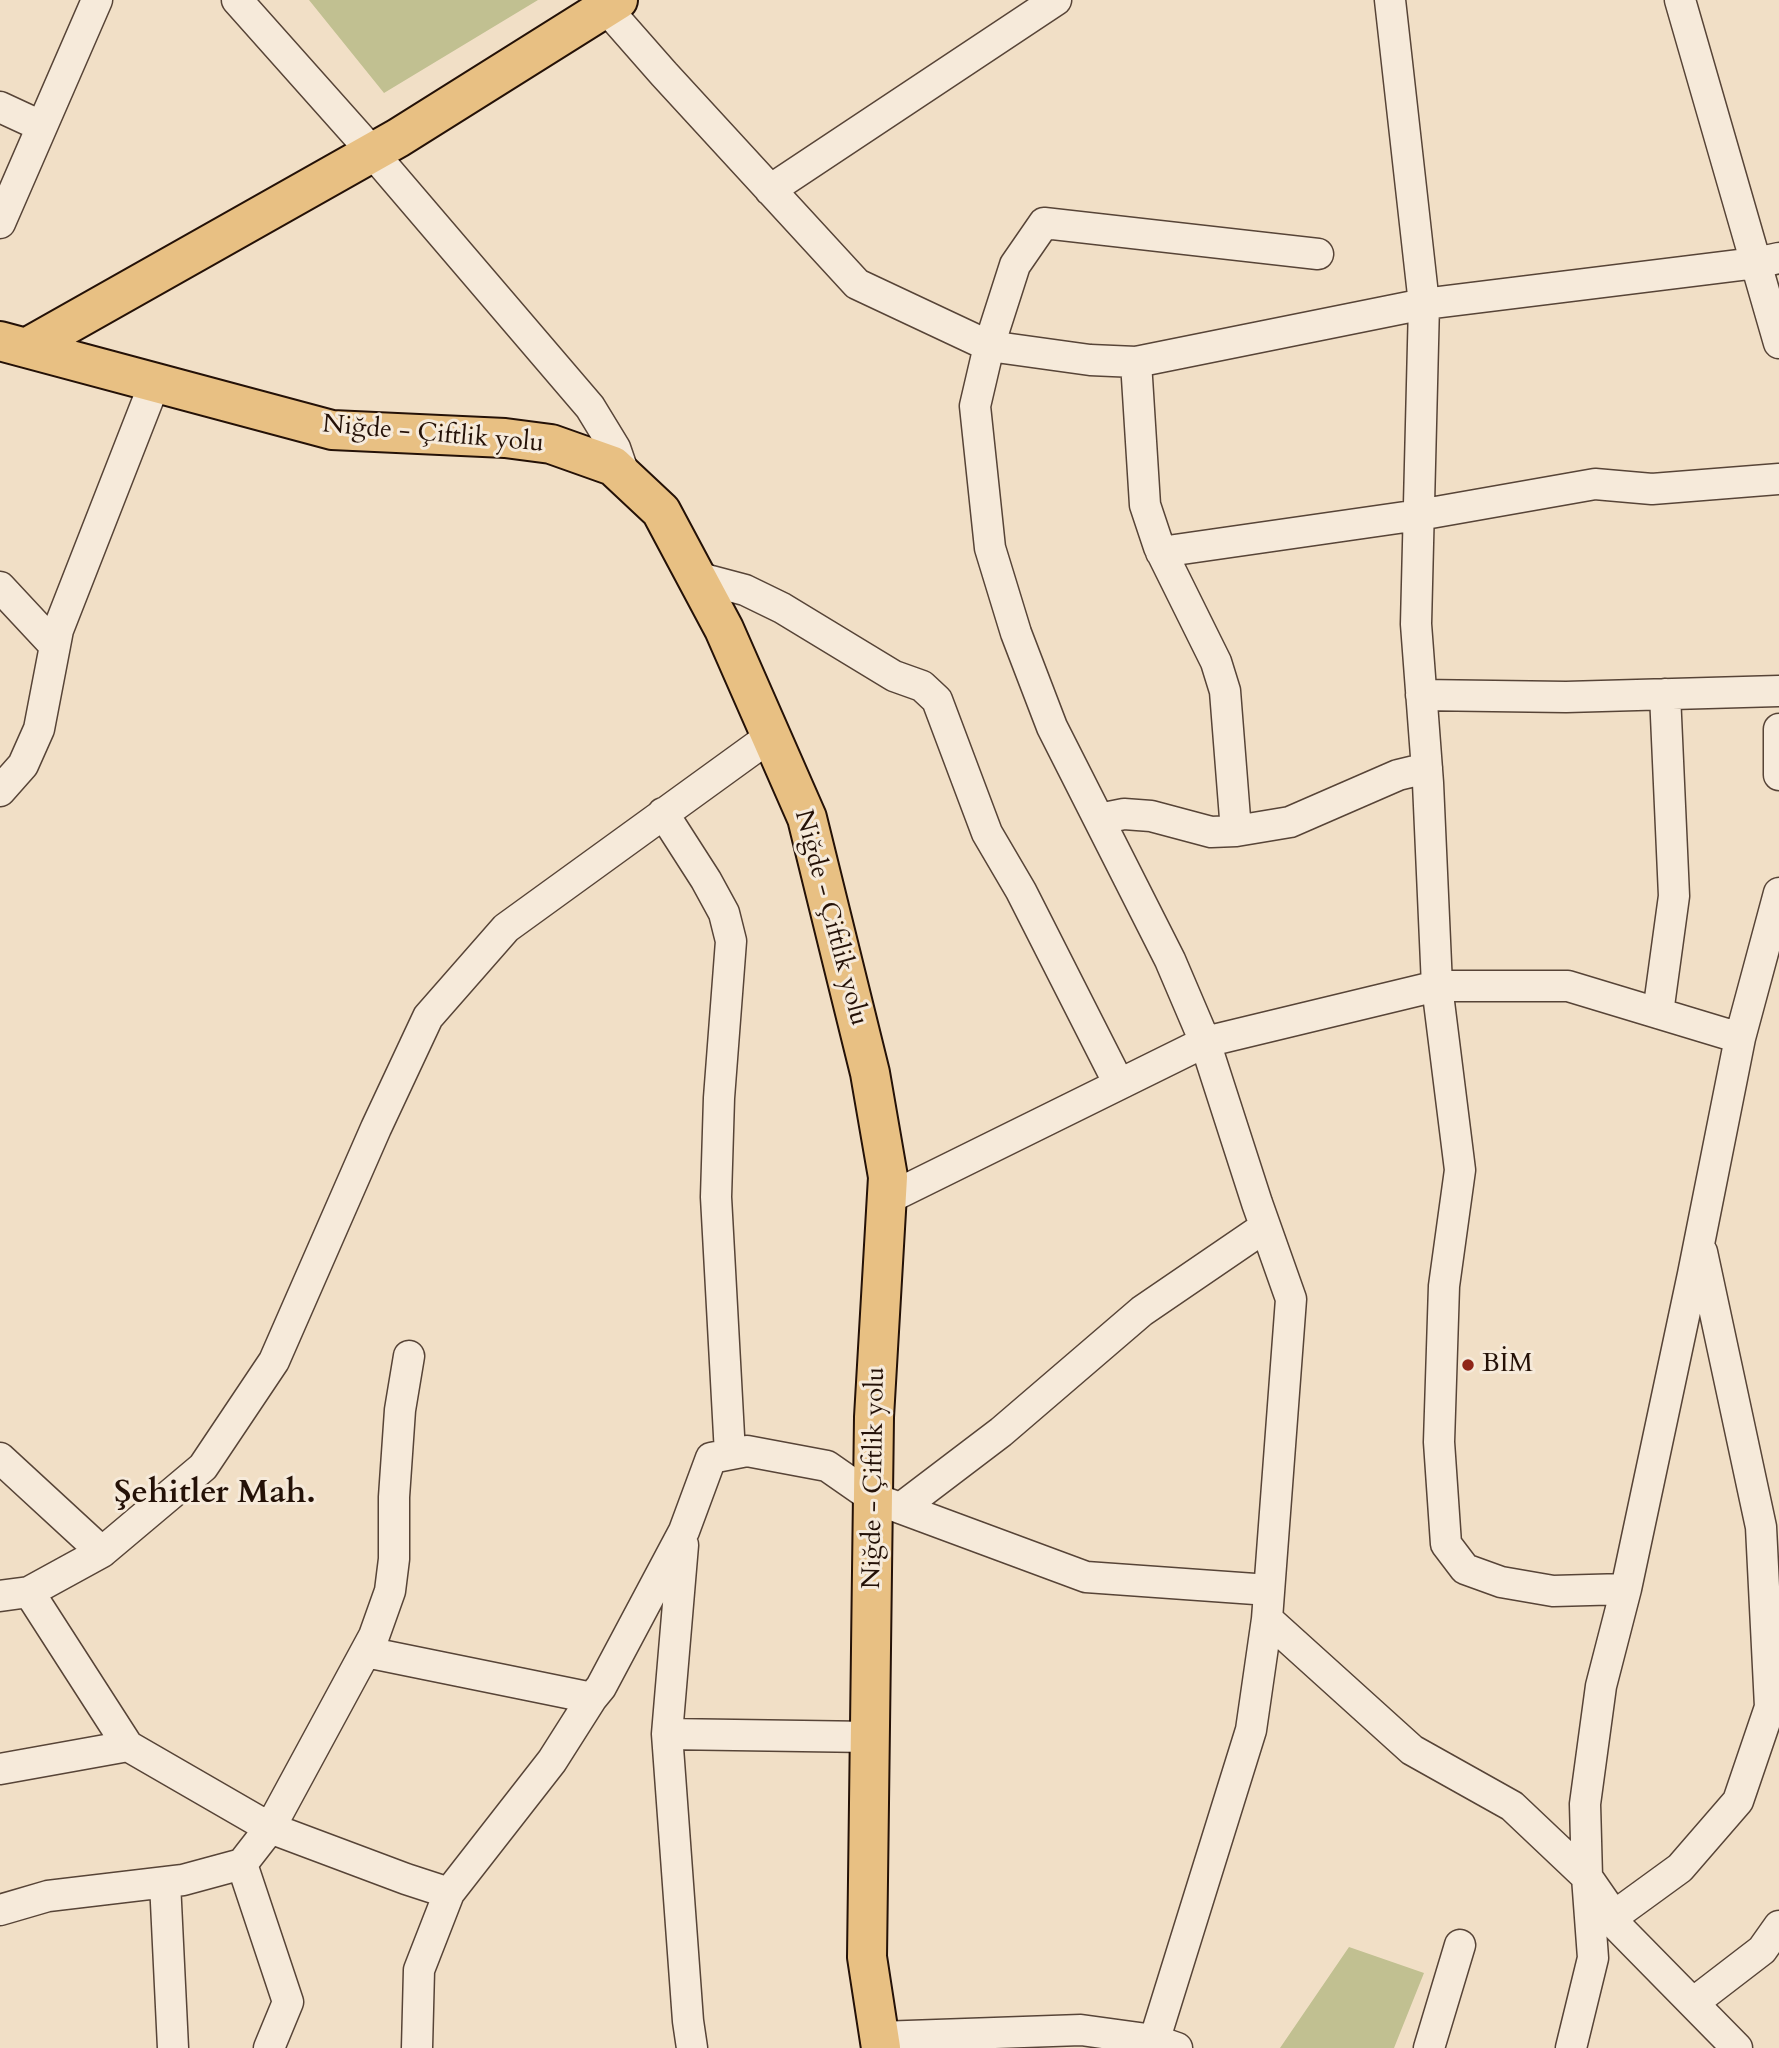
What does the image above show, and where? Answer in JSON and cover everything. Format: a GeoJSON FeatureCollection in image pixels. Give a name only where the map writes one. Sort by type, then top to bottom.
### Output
{"type":"FeatureCollection","features":[{"type":"Feature","properties":{"kind":"main road"},"geometry":{"type":"LineString","coordinates":[[9,343],[366,145],[599,2]]}},
{"type":"Feature","properties":{"kind":"main road","name":"Niğde - Çiftlik yolu"},"geometry":{"type":"LineString","coordinates":[[9,343],[332,430],[505,438],[551,444],[613,466],[661,511],[724,629],[807,818],[870,1073],[888,1177],[874,1417],[887,1503],[870,1737],[867,1957],[880,2043]]}},
{"type":"Feature","properties":{"kind":"street"},"geometry":{"type":"LineString","coordinates":[[0,223],[97,0]]}},
{"type":"Feature","properties":{"kind":"street"},"geometry":{"type":"LineString","coordinates":[[237,0],[366,145],[590,407],[615,447],[625,477]]}},
{"type":"Feature","properties":{"kind":"street"},"geometry":{"type":"LineString","coordinates":[[770,190],[1056,0]]}},
{"type":"Feature","properties":{"kind":"street"},"geometry":{"type":"LineString","coordinates":[[1390,0],[1424,304],[1416,624],[1427,768],[1437,986],[1460,1170],[1444,1286],[1439,1442],[1446,1544],[1465,1569],[1501,1582],[1553,1591],[1626,1589]]}},
{"type":"Feature","properties":{"kind":"street"},"geometry":{"type":"LineString","coordinates":[[1680,0],[1768,260],[1779,343]]}},
{"type":"Feature","properties":{"kind":"street"},"geometry":{"type":"LineString","coordinates":[[599,2],[857,284],[989,346],[1090,360],[1136,362],[1424,304],[1768,260]]}},
{"type":"Feature","properties":{"kind":"street"},"geometry":{"type":"LineString","coordinates":[[0,107],[41,126]]}},
{"type":"Feature","properties":{"kind":"street"},"geometry":{"type":"LineString","coordinates":[[880,2043],[1081,2030],[1161,2045],[1251,1730],[1268,1604],[1291,1299],[1205,1042],[1170,960],[1052,726],[1016,633],[990,548],[975,406],[989,346],[1015,265],[1044,223],[1318,254]]}},
{"type":"Feature","properties":{"kind":"street"},"geometry":{"type":"LineString","coordinates":[[1136,362],[1145,505],[1161,552],[1216,662],[1225,691],[1236,831]]}},
{"type":"Feature","properties":{"kind":"street"},"geometry":{"type":"LineString","coordinates":[[0,791],[23,765],[40,729],[58,630],[155,382]]}},
{"type":"Feature","properties":{"kind":"street"},"geometry":{"type":"LineString","coordinates":[[1161,552],[1419,515],[1595,484],[1652,489],[1779,479]]}},
{"type":"Feature","properties":{"kind":"street"},"geometry":{"type":"LineString","coordinates":[[696,577],[745,590],[782,608],[894,676],[922,686],[937,700],[987,833],[1021,891],[1119,1084]]}},
{"type":"Feature","properties":{"kind":"street"},"geometry":{"type":"LineString","coordinates":[[0,587],[55,646]]}},
{"type":"Feature","properties":{"kind":"street"},"geometry":{"type":"LineString","coordinates":[[1421,695],[1566,697],[1779,691]]}},
{"type":"Feature","properties":{"kind":"street"},"geometry":{"type":"LineString","coordinates":[[1658,1013],[1674,896],[1665,694]]}},
{"type":"Feature","properties":{"kind":"street"},"geometry":{"type":"LineString","coordinates":[[1779,729],[1779,775]]}},
{"type":"Feature","properties":{"kind":"street"},"geometry":{"type":"LineString","coordinates":[[449,1892],[406,1879],[270,1828],[128,1746],[15,1594],[102,1552],[203,1467],[274,1361],[376,1128],[428,1017],[506,928],[771,736]]}},
{"type":"Feature","properties":{"kind":"street"},"geometry":{"type":"LineString","coordinates":[[1099,819],[1124,814],[1151,816],[1211,832],[1236,831],[1290,822],[1398,775],[1427,768]]}},
{"type":"Feature","properties":{"kind":"street"},"geometry":{"type":"LineString","coordinates":[[663,813],[706,880],[723,913],[731,941],[719,1098],[716,1197],[730,1454]]}},
{"type":"Feature","properties":{"kind":"street"},"geometry":{"type":"LineString","coordinates":[[1571,2048],[1593,1958],[1585,1804],[1601,1686],[1626,1589],[1740,1038],[1779,893]]}},
{"type":"Feature","properties":{"kind":"street"},"geometry":{"type":"LineString","coordinates":[[887,1199],[1205,1042],[1437,986],[1568,986],[1740,1038]]}},
{"type":"Feature","properties":{"kind":"street"},"geometry":{"type":"LineString","coordinates":[[887,1503],[1001,1432],[1142,1311],[1265,1227]]}},
{"type":"Feature","properties":{"kind":"street"},"geometry":{"type":"LineString","coordinates":[[1614,1916],[1680,1868],[1738,1801],[1770,1707],[1761,1527],[1700,1239]]}},
{"type":"Feature","properties":{"kind":"street"},"geometry":{"type":"LineString","coordinates":[[0,1910],[48,1896],[183,1880],[242,1864],[270,1828],[366,1653],[390,1591],[394,1559],[394,1497],[400,1410],[409,1356]]}},
{"type":"Feature","properties":{"kind":"street"},"geometry":{"type":"LineString","coordinates":[[417,2048],[419,1970],[449,1892],[552,1761],[601,1687],[684,1531],[711,1458],[747,1451],[827,1466],[887,1503],[1086,1577],[1268,1604],[1412,1750],[1512,1806],[1587,1877],[1614,1916],[1618,1927],[1737,2048]]}},
{"type":"Feature","properties":{"kind":"street"},"geometry":{"type":"LineString","coordinates":[[0,1458],[102,1552]]}},
{"type":"Feature","properties":{"kind":"street"},"geometry":{"type":"LineString","coordinates":[[684,1531],[667,1734],[692,2048]]}},
{"type":"Feature","properties":{"kind":"street"},"geometry":{"type":"LineString","coordinates":[[366,1653],[592,1698]]}},
{"type":"Feature","properties":{"kind":"street"},"geometry":{"type":"LineString","coordinates":[[667,1734],[870,1737]]}},
{"type":"Feature","properties":{"kind":"street"},"geometry":{"type":"LineString","coordinates":[[0,1769],[128,1746]]}},
{"type":"Feature","properties":{"kind":"street"},"geometry":{"type":"LineString","coordinates":[[242,1864],[288,2002],[269,2048]]}},
{"type":"Feature","properties":{"kind":"street"},"geometry":{"type":"LineString","coordinates":[[165,1882],[173,2048]]}},
{"type":"Feature","properties":{"kind":"street"},"geometry":{"type":"LineString","coordinates":[[1693,2003],[1762,1950],[1779,1926]]}},
{"type":"Feature","properties":{"kind":"street"},"geometry":{"type":"LineString","coordinates":[[1429,2048],[1460,1945]]}},
{"type":"Feature","properties":{"kind":"shaded area"},"geometry":{"type":"Polygon","coordinates":[[[309,0],[538,0],[384,93],[309,0]]]}},
{"type":"Feature","properties":{"kind":"shaded area"},"geometry":{"type":"Polygon","coordinates":[[[1349,1947],[1424,1973],[1394,2048],[1280,2048],[1349,1947]]]}},
{"type":"Feature","properties":{"kind":"place","name":"BİM"},"geometry":{"type":"Point","coordinates":[1468,1365]}},
{"type":"Feature","properties":{"kind":"district","name":"Şehitler Mah."},"geometry":{"type":"Point","coordinates":[215,1494]}}]}
